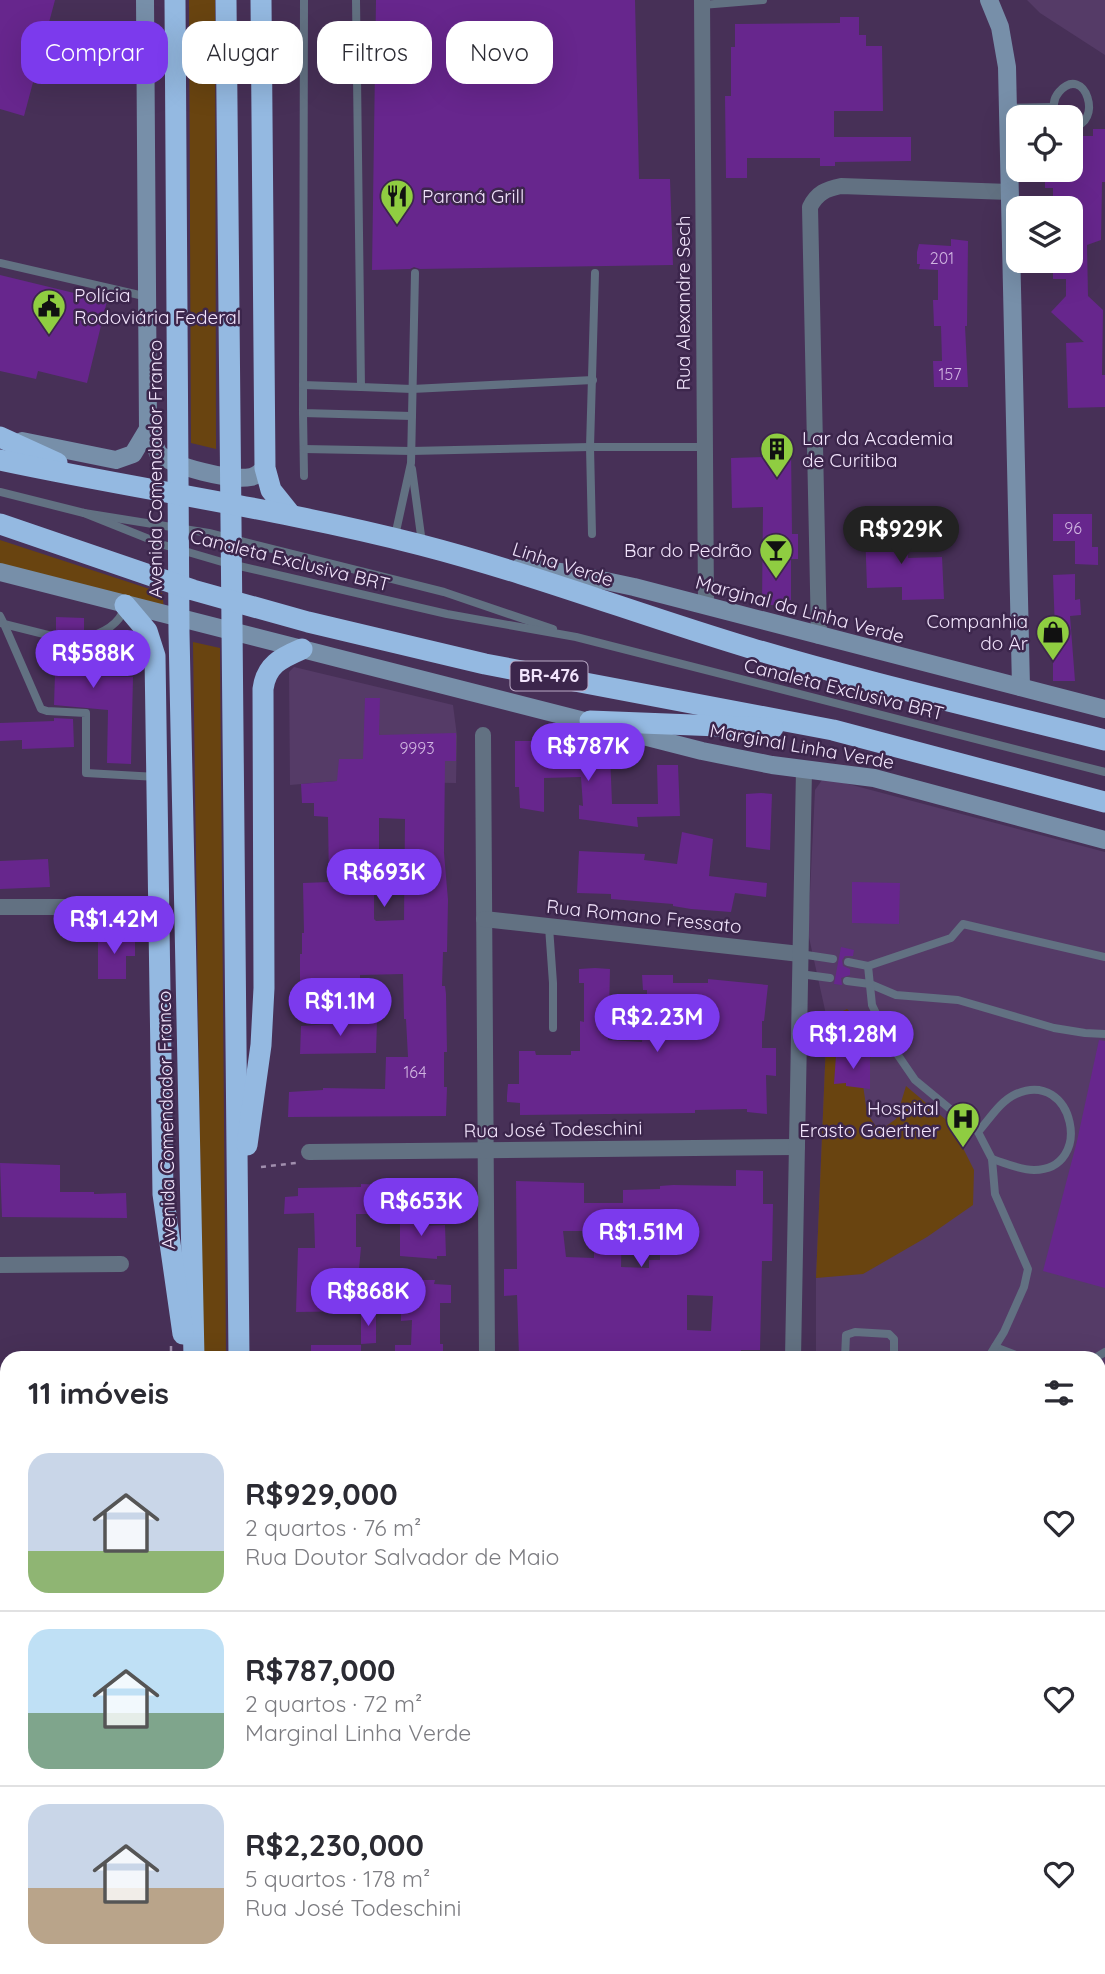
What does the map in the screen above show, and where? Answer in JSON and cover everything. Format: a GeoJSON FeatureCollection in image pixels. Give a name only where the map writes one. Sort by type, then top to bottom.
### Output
{"type":"FeatureCollection","features":[{"type":"Feature","properties":{"kind":"highway","name":"Avenida Comendador Franco"},"geometry":{"type":"LineString","coordinates":[[175,0],[178,632],[194,1351]]}},
{"type":"Feature","properties":{"kind":"highway"},"geometry":{"type":"LineString","coordinates":[[226,0],[239,1351]]}},
{"type":"Feature","properties":{"kind":"highway"},"geometry":{"type":"LineString","coordinates":[[261,0],[265,468],[271,490],[291,515]]}},
{"type":"Feature","properties":{"kind":"highway"},"geometry":{"type":"LineString","coordinates":[[0,436],[91,478]]}},
{"type":"Feature","properties":{"kind":"highway","name":"Linha Verde"},"geometry":{"type":"LineString","coordinates":[[0,460],[291,515],[422,545],[784,658],[1105,740]]}},
{"type":"Feature","properties":{"kind":"highway","name":"BR-476"},"geometry":{"type":"LineString","coordinates":[[0,524],[205,593],[308,622],[495,666],[833,730],[1105,802]]}},
{"type":"Feature","properties":{"kind":"highway"},"geometry":{"type":"LineString","coordinates":[[125,605],[139,618],[147,631],[155,656],[163,1194],[185,1351]]}},
{"type":"Feature","properties":{"kind":"highway"},"geometry":{"type":"LineString","coordinates":[[237,1220],[261,1045],[264,999],[264,679],[273,665],[283,657],[302,649]]}},
{"type":"Feature","properties":{"kind":"highway"},"geometry":{"type":"LineString","coordinates":[[590,721],[833,730]]}},
{"type":"Feature","properties":{"kind":"main road","name":"Avenida Comendador Franco"},"geometry":{"type":"LineString","coordinates":[[145,0],[148,429]]}},
{"type":"Feature","properties":{"kind":"main road"},"geometry":{"type":"LineString","coordinates":[[989,0],[1000,27],[1004,47],[1007,105]]}},
{"type":"Feature","properties":{"kind":"main road"},"geometry":{"type":"LineString","coordinates":[[1009,182],[1021,687]]}},
{"type":"Feature","properties":{"kind":"main road"},"geometry":{"type":"LineString","coordinates":[[148,429],[158,453],[182,466],[247,477],[254,477],[265,468]]}},
{"type":"Feature","properties":{"kind":"main road"},"geometry":{"type":"LineString","coordinates":[[0,436],[116,460],[133,454],[148,429]]}},
{"type":"Feature","properties":{"kind":"main road","name":"Marginal da Linha Verde"},"geometry":{"type":"LineString","coordinates":[[482,562],[598,579],[1105,709]]}},
{"type":"Feature","properties":{"kind":"main road","name":"Marginal Linha Verde"},"geometry":{"type":"LineString","coordinates":[[0,572],[728,757],[874,778],[1105,840]]}},
{"type":"Feature","properties":{"kind":"street","name":"Rua Alexandre Sech"},"geometry":{"type":"LineString","coordinates":[[702,2],[706,606]]}},
{"type":"Feature","properties":{"kind":"street"},"geometry":{"type":"LineString","coordinates":[[819,636],[810,206],[816,196],[841,186],[1009,192]]}},
{"type":"Feature","properties":{"kind":"street"},"geometry":{"type":"LineString","coordinates":[[483,735],[487,1351]]}},
{"type":"Feature","properties":{"kind":"street"},"geometry":{"type":"LineString","coordinates":[[793,1351],[804,769]]}},
{"type":"Feature","properties":{"kind":"street"},"geometry":{"type":"LineString","coordinates":[[0,908],[125,907]]}},
{"type":"Feature","properties":{"kind":"street","name":"Rua Romano Fressato"},"geometry":{"type":"LineString","coordinates":[[484,919],[800,954]]}},
{"type":"Feature","properties":{"kind":"street","name":"Rua José Todeschini"},"geometry":{"type":"LineString","coordinates":[[303,1158],[486,1150],[797,1147]]}},
{"type":"Feature","properties":{"kind":"street"},"geometry":{"type":"LineString","coordinates":[[0,1265],[121,1264]]}},
{"type":"Feature","properties":{"kind":"lane"},"geometry":{"type":"LineString","coordinates":[[304,0],[304,476]]}},
{"type":"Feature","properties":{"kind":"lane"},"geometry":{"type":"LineString","coordinates":[[356,0],[361,387]]}},
{"type":"Feature","properties":{"kind":"lane"},"geometry":{"type":"LineString","coordinates":[[702,2],[763,0]]}},
{"type":"Feature","properties":{"kind":"lane"},"geometry":{"type":"LineString","coordinates":[[1053,105],[1055,97],[1069,85],[1079,85],[1087,89],[1094,96],[1096,105],[1089,122],[1083,125]]}},
{"type":"Feature","properties":{"kind":"lane"},"geometry":{"type":"LineString","coordinates":[[0,263],[148,297]]}},
{"type":"Feature","properties":{"kind":"lane"},"geometry":{"type":"LineString","coordinates":[[415,273],[411,463],[422,545]]}},
{"type":"Feature","properties":{"kind":"lane"},"geometry":{"type":"LineString","coordinates":[[592,534],[590,447],[595,273]]}},
{"type":"Feature","properties":{"kind":"lane"},"geometry":{"type":"LineString","coordinates":[[303,385],[412,389],[593,380]]}},
{"type":"Feature","properties":{"kind":"lane"},"geometry":{"type":"LineString","coordinates":[[303,413],[412,416]]}},
{"type":"Feature","properties":{"kind":"lane"},"geometry":{"type":"LineString","coordinates":[[304,449],[411,451],[705,447]]}},
{"type":"Feature","properties":{"kind":"lane"},"geometry":{"type":"LineString","coordinates":[[394,538],[411,463]]}},
{"type":"Feature","properties":{"kind":"lane","name":"Canaleta Exclusiva BRT"},"geometry":{"type":"LineString","coordinates":[[0,492],[84,513],[190,528],[350,568],[459,596],[576,638]]}},
{"type":"Feature","properties":{"kind":"lane","name":"Canaleta Exclusiva BRT"},"geometry":{"type":"LineString","coordinates":[[84,513],[164,545],[222,562],[461,617],[576,638],[1105,772]]}},
{"type":"Feature","properties":{"kind":"lane"},"geometry":{"type":"LineString","coordinates":[[84,638],[102,633],[115,623],[122,616],[125,605]]}},
{"type":"Feature","properties":{"kind":"lane"},"geometry":{"type":"LineString","coordinates":[[1,621],[41,709],[86,713],[86,773],[157,777]]}},
{"type":"Feature","properties":{"kind":"lane"},"geometry":{"type":"LineString","coordinates":[[1,621],[56,637]]}},
{"type":"Feature","properties":{"kind":"lane"},"geometry":{"type":"LineString","coordinates":[[848,962],[868,966],[951,938],[963,924],[1105,957]]}},
{"type":"Feature","properties":{"kind":"lane"},"geometry":{"type":"LineString","coordinates":[[549,927],[553,1028]]}},
{"type":"Feature","properties":{"kind":"lane"},"geometry":{"type":"LineString","coordinates":[[800,954],[833,959]]}},
{"type":"Feature","properties":{"kind":"lane"},"geometry":{"type":"LineString","coordinates":[[868,966],[872,1005],[886,1035],[915,1080],[978,1132],[992,1159],[995,1194],[1028,1269],[1024,1287],[992,1351]]}},
{"type":"Feature","properties":{"kind":"lane"},"geometry":{"type":"LineString","coordinates":[[800,974],[830,978]]}},
{"type":"Feature","properties":{"kind":"lane"},"geometry":{"type":"LineString","coordinates":[[847,981],[870,984],[896,995],[958,1000],[1054,1028],[1105,1034]]}},
{"type":"Feature","properties":{"kind":"lane"},"geometry":{"type":"LineString","coordinates":[[978,1132],[1012,1095],[1024,1091],[1038,1090],[1049,1094],[1060,1102],[1070,1118],[1071,1139],[1061,1158],[1055,1163],[1034,1170],[992,1159]]}},
{"type":"Feature","properties":{"kind":"lane"},"geometry":{"type":"LineString","coordinates":[[845,1351],[846,1335],[855,1332],[889,1334],[894,1339],[894,1351]]}},
{"type":"Feature","properties":{"kind":"lane"},"geometry":{"type":"LineString","coordinates":[[995,1347],[1006,1351]]}},
{"type":"Feature","properties":{"kind":"path"},"geometry":{"type":"LineString","coordinates":[[261,1167],[303,1158]]}},
{"type":"Feature","properties":{"kind":"shaded area"},"geometry":{"type":"Polygon","coordinates":[[[189,0],[215,0],[215,21],[189,21],[189,0]]]}},
{"type":"Feature","properties":{"kind":"shaded area"},"geometry":{"type":"Polygon","coordinates":[[[1027,0],[1105,0],[1105,55],[1040,13],[1027,0]]]}},
{"type":"Feature","properties":{"kind":"shaded area"},"geometry":{"type":"Polygon","coordinates":[[[189,84],[215,84],[216,449],[191,443],[189,84]]]}},
{"type":"Feature","properties":{"kind":"shaded area"},"geometry":{"type":"Polygon","coordinates":[[[0,540],[162,593],[164,608],[0,566],[0,540]]]}},
{"type":"Feature","properties":{"kind":"shaded area"},"geometry":{"type":"Polygon","coordinates":[[[193,642],[220,648],[226,1351],[203,1351],[193,642]]]}},
{"type":"Feature","properties":{"kind":"shaded area"},"geometry":{"type":"Polygon","coordinates":[[[294,667],[453,705],[457,736],[456,783],[337,781],[290,785],[289,672],[294,667]]]}},
{"type":"Feature","properties":{"kind":"shaded area","name":"Hospital Erasto Gaertner"},"geometry":{"type":"Polygon","coordinates":[[[822,780],[837,781],[1105,852],[1105,1351],[816,1351],[816,1278],[827,1019],[808,933],[815,790],[822,780]]]}},
{"type":"Feature","properties":{"kind":"shaded area"},"geometry":{"type":"Polygon","coordinates":[[[847,1009],[872,1033],[871,1056],[862,1078],[867,1113],[879,1131],[896,1119],[906,1086],[951,1124],[974,1170],[973,1205],[927,1237],[863,1274],[816,1278],[827,1019],[847,1009]]]}},
{"type":"Feature","properties":{"kind":"building"},"geometry":{"type":"Polygon","coordinates":[[[0,0],[55,0],[49,21],[21,21],[21,84],[33,84],[24,116],[0,109],[0,0]]]}},
{"type":"Feature","properties":{"kind":"building"},"geometry":{"type":"Polygon","coordinates":[[[376,0],[635,0],[639,179],[670,179],[673,265],[414,267],[372,270],[375,84],[432,84],[432,21],[376,21],[376,0]]]}},
{"type":"Feature","properties":{"kind":"building"},"geometry":{"type":"Polygon","coordinates":[[[840,17],[859,17],[859,35],[866,35],[866,46],[882,46],[883,111],[834,111],[834,137],[911,137],[911,161],[835,162],[835,166],[820,166],[820,158],[747,158],[747,178],[726,178],[725,96],[731,96],[731,47],[735,47],[735,24],[840,23],[840,17]]]}},
{"type":"Feature","properties":{"kind":"building"},"geometry":{"type":"Polygon","coordinates":[[[1093,129],[1105,129],[1101,240],[1087,245],[1088,296],[1103,310],[1102,375],[1105,375],[1105,407],[1068,408],[1066,343],[1084,342],[1051,312],[1066,296],[1066,279],[1053,279],[1053,273],[1083,273],[1083,196],[1053,196],[1053,188],[1045,188],[1045,182],[1083,182],[1083,136],[1093,136],[1093,129]]]}},
{"type":"Feature","properties":{"kind":"building"},"geometry":{"type":"Polygon","coordinates":[[[951,239],[968,241],[965,326],[968,387],[934,387],[933,361],[942,361],[941,326],[934,326],[933,300],[938,300],[938,270],[919,269],[917,252],[919,244],[951,246],[951,239]]]}},
{"type":"Feature","properties":{"kind":"building","name":"Polícia Rodoviária Federal"},"geometry":{"type":"Polygon","coordinates":[[[0,275],[107,301],[87,383],[38,371],[36,379],[0,371],[0,275]]]}},
{"type":"Feature","properties":{"kind":"building"},"geometry":{"type":"Polygon","coordinates":[[[763,448],[791,448],[792,534],[798,534],[798,559],[791,559],[791,600],[775,600],[775,605],[762,605],[763,507],[732,508],[731,458],[763,457],[763,448]]]}},
{"type":"Feature","properties":{"kind":"building"},"geometry":{"type":"Polygon","coordinates":[[[1053,514],[1092,514],[1092,547],[1098,547],[1098,565],[1075,564],[1075,541],[1053,541],[1053,514]]]}},
{"type":"Feature","properties":{"kind":"building"},"geometry":{"type":"Polygon","coordinates":[[[907,528],[908,558],[942,557],[944,599],[902,600],[902,587],[867,588],[865,529],[907,528]]]}},
{"type":"Feature","properties":{"kind":"building"},"geometry":{"type":"Polygon","coordinates":[[[1075,574],[1075,600],[1080,599],[1081,615],[1070,616],[1075,681],[1053,681],[1053,648],[1050,648],[1049,631],[1055,631],[1053,575],[1075,574]]]}},
{"type":"Feature","properties":{"kind":"building"},"geometry":{"type":"Polygon","coordinates":[[[56,617],[84,618],[84,631],[78,637],[79,642],[84,644],[83,676],[133,677],[131,764],[107,763],[108,710],[54,705],[56,643],[62,638],[61,633],[56,630],[56,617]]]}},
{"type":"Feature","properties":{"kind":"building"},"geometry":{"type":"Polygon","coordinates":[[[365,698],[380,698],[379,735],[456,733],[456,761],[445,761],[444,853],[448,900],[447,952],[443,952],[442,986],[445,986],[446,994],[446,1116],[288,1117],[289,1092],[323,1088],[385,1089],[386,1057],[408,1057],[403,974],[360,975],[360,993],[337,992],[338,986],[300,986],[300,954],[304,933],[303,883],[329,882],[328,817],[314,816],[314,803],[302,803],[301,784],[337,781],[339,759],[363,759],[365,698]],[[379,818],[379,861],[374,861],[376,921],[404,920],[405,819],[379,818]]]}},
{"type":"Feature","properties":{"kind":"building"},"geometry":{"type":"Polygon","coordinates":[[[54,718],[73,719],[74,747],[22,749],[22,740],[0,741],[0,723],[54,721],[54,718]]]}},
{"type":"Feature","properties":{"kind":"building"},"geometry":{"type":"Polygon","coordinates":[[[515,741],[541,741],[541,745],[576,744],[576,754],[610,753],[612,804],[658,804],[657,765],[678,765],[680,816],[637,817],[638,827],[579,819],[579,805],[583,806],[581,777],[544,778],[544,812],[520,808],[519,787],[515,787],[515,741]]]}},
{"type":"Feature","properties":{"kind":"building"},"geometry":{"type":"Polygon","coordinates":[[[746,794],[772,794],[770,850],[746,847],[746,794]]]}},
{"type":"Feature","properties":{"kind":"building"},"geometry":{"type":"Polygon","coordinates":[[[682,832],[713,839],[709,876],[767,883],[766,897],[735,893],[731,912],[611,899],[611,894],[577,893],[579,851],[645,854],[644,860],[677,864],[682,832]]]}},
{"type":"Feature","properties":{"kind":"building"},"geometry":{"type":"Polygon","coordinates":[[[48,859],[50,887],[0,889],[0,861],[48,859]]]}},
{"type":"Feature","properties":{"kind":"building"},"geometry":{"type":"Polygon","coordinates":[[[852,882],[900,883],[899,924],[852,923],[852,882]]]}},
{"type":"Feature","properties":{"kind":"building"},"geometry":{"type":"Polygon","coordinates":[[[98,936],[135,936],[135,956],[126,956],[126,979],[98,979],[98,936]]]}},
{"type":"Feature","properties":{"kind":"building"},"geometry":{"type":"Polygon","coordinates":[[[841,947],[854,950],[853,956],[845,956],[842,960],[843,966],[850,969],[850,975],[841,978],[842,985],[834,984],[841,947]]]}},
{"type":"Feature","properties":{"kind":"building"},"geometry":{"type":"Polygon","coordinates":[[[579,969],[610,969],[608,1040],[642,1042],[643,1026],[647,1026],[647,990],[643,990],[642,975],[673,975],[673,983],[708,983],[708,979],[768,985],[762,1021],[762,1048],[776,1048],[776,1076],[766,1075],[767,1114],[747,1112],[747,1109],[695,1110],[695,1113],[520,1115],[520,1103],[507,1102],[508,1084],[519,1084],[519,1051],[535,1051],[536,1055],[571,1055],[571,1051],[580,1051],[580,1021],[584,1022],[584,983],[579,983],[579,969]]]}},
{"type":"Feature","properties":{"kind":"building"},"geometry":{"type":"Polygon","coordinates":[[[377,1020],[376,1053],[300,1054],[301,1026],[377,1020]]]}},
{"type":"Feature","properties":{"kind":"building"},"geometry":{"type":"Polygon","coordinates":[[[1099,1040],[1105,1041],[1105,1288],[1043,1271],[1077,1141],[1099,1040]]]}},
{"type":"Feature","properties":{"kind":"building"},"geometry":{"type":"Polygon","coordinates":[[[836,1055],[870,1056],[870,1089],[846,1086],[846,1083],[834,1084],[836,1055]]]}},
{"type":"Feature","properties":{"kind":"building"},"geometry":{"type":"Polygon","coordinates":[[[0,1163],[60,1165],[60,1192],[126,1193],[127,1218],[2,1217],[0,1163]]]}},
{"type":"Feature","properties":{"kind":"building"},"geometry":{"type":"Polygon","coordinates":[[[736,1170],[763,1171],[763,1204],[773,1204],[772,1261],[762,1261],[760,1350],[519,1351],[517,1295],[504,1296],[504,1269],[517,1269],[516,1181],[584,1183],[584,1203],[623,1203],[623,1190],[660,1189],[660,1186],[736,1186],[736,1170]],[[622,1223],[621,1267],[649,1268],[649,1260],[660,1260],[660,1223],[622,1223]],[[563,1231],[566,1257],[594,1258],[594,1231],[563,1231]],[[687,1295],[687,1330],[711,1331],[713,1296],[687,1295]]]}},
{"type":"Feature","properties":{"kind":"building"},"geometry":{"type":"Polygon","coordinates":[[[361,1184],[408,1186],[407,1212],[372,1211],[372,1214],[356,1214],[356,1247],[361,1247],[358,1280],[361,1311],[296,1312],[298,1248],[315,1248],[314,1213],[284,1214],[285,1197],[298,1196],[298,1188],[361,1187],[361,1184]]]}},
{"type":"Feature","properties":{"kind":"building"},"geometry":{"type":"Polygon","coordinates":[[[400,1214],[420,1214],[420,1226],[445,1225],[446,1256],[437,1256],[437,1259],[400,1256],[400,1214]]]}},
{"type":"Feature","properties":{"kind":"building"},"geometry":{"type":"Polygon","coordinates":[[[401,1280],[435,1280],[434,1284],[451,1285],[451,1303],[440,1303],[440,1344],[443,1344],[443,1351],[395,1351],[395,1345],[411,1345],[412,1320],[401,1321],[401,1280]]]}},
{"type":"Feature","properties":{"kind":"building"},"geometry":{"type":"Polygon","coordinates":[[[361,1312],[376,1312],[376,1343],[361,1344],[361,1312]]]}},
{"type":"Feature","properties":{"kind":"building"},"geometry":{"type":"Polygon","coordinates":[[[311,1345],[361,1345],[361,1351],[311,1351],[311,1345]]]}},
{"type":"Feature","properties":{"kind":"place","name":"Paraná Grill"},"geometry":{"type":"Point","coordinates":[397,226]}},
{"type":"Feature","properties":{"kind":"place","name":"Polícia Rodoviária Federal"},"geometry":{"type":"Point","coordinates":[49,336]}},
{"type":"Feature","properties":{"kind":"place","name":"Lar da Academia de Curitiba"},"geometry":{"type":"Point","coordinates":[777,479]}},
{"type":"Feature","properties":{"kind":"place","name":"Bar do Pedrão"},"geometry":{"type":"Point","coordinates":[776,580]}},
{"type":"Feature","properties":{"kind":"place","name":"Companhia do Ar"},"geometry":{"type":"Point","coordinates":[1053,662]}},
{"type":"Feature","properties":{"kind":"place","name":"Hospital Erasto Gaertner"},"geometry":{"type":"Point","coordinates":[963,1149]}}]}
